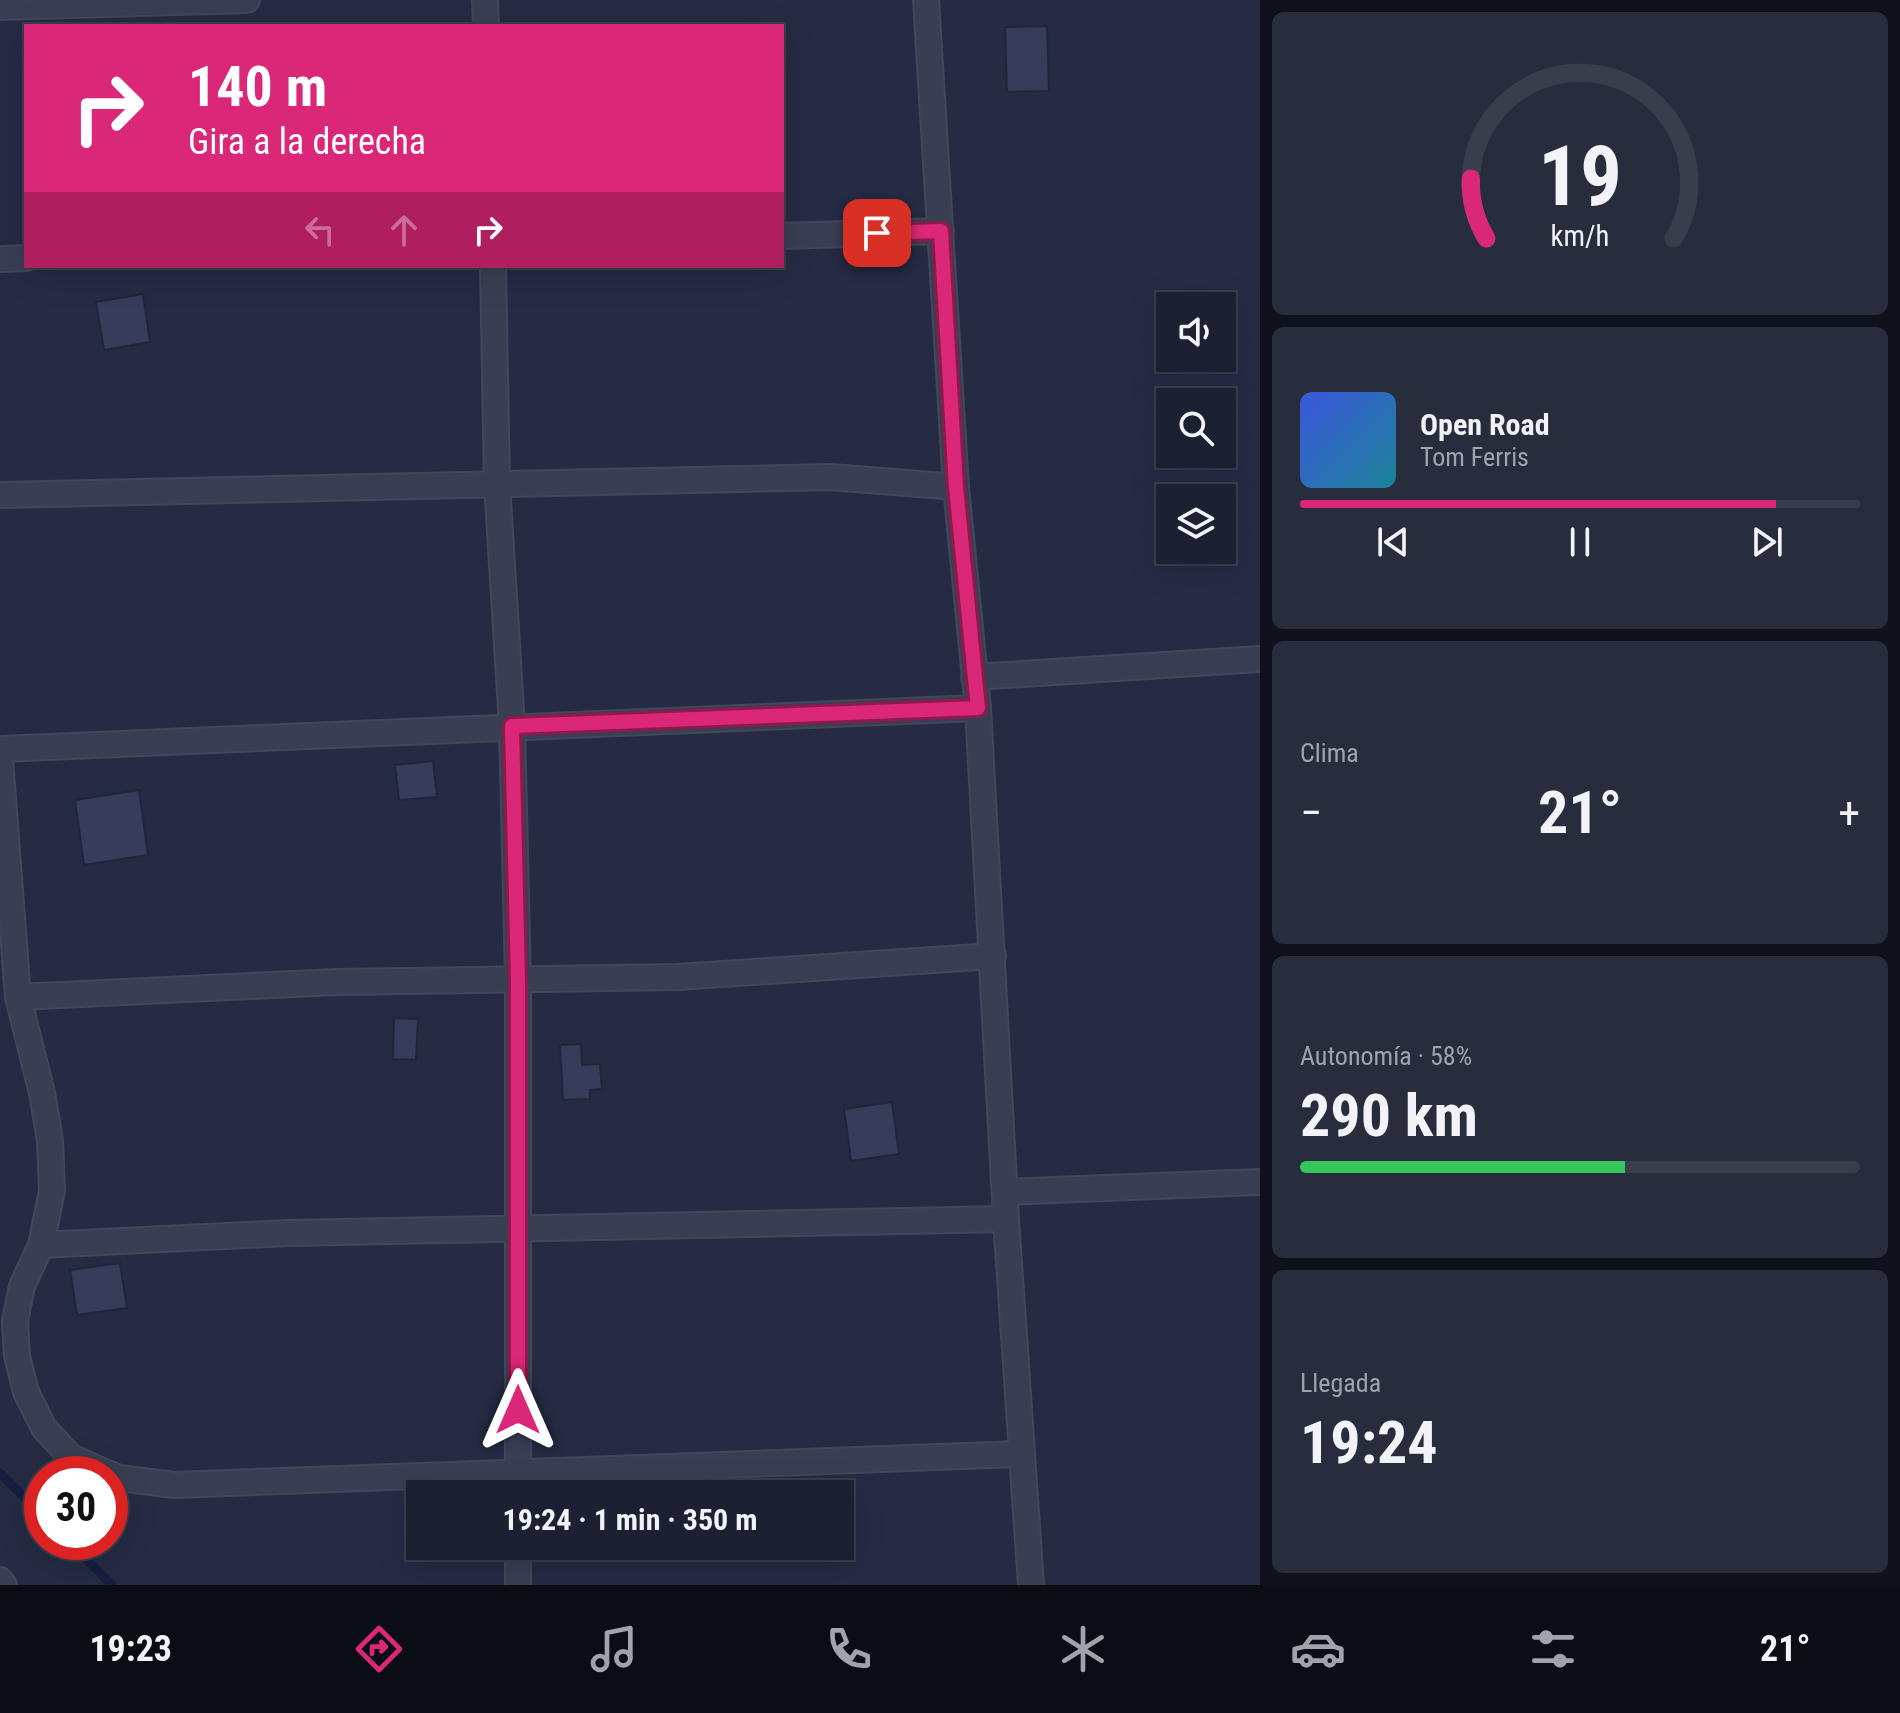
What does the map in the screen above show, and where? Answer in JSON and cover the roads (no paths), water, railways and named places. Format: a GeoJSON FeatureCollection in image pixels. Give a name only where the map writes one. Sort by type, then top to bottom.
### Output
{"type":"FeatureCollection","features":[{"type":"Feature","properties":{"kind":"street"},"geometry":{"type":"LineString","coordinates":[[0,7],[247,0]]}},
{"type":"Feature","properties":{"kind":"street"},"geometry":{"type":"LineString","coordinates":[[485,0],[486,24]]}},
{"type":"Feature","properties":{"kind":"street"},"geometry":{"type":"LineString","coordinates":[[926,0],[956,487],[978,708],[1006,1219],[1031,1585]]}},
{"type":"Feature","properties":{"kind":"street"},"geometry":{"type":"LineString","coordinates":[[784,236],[941,231]]}},
{"type":"Feature","properties":{"kind":"street"},"geometry":{"type":"LineString","coordinates":[[0,259],[24,258]]}},
{"type":"Feature","properties":{"kind":"street"},"geometry":{"type":"LineString","coordinates":[[493,268],[497,484],[512,726],[518,980],[518,1480]]}},
{"type":"Feature","properties":{"kind":"street"},"geometry":{"type":"LineString","coordinates":[[0,495],[831,477],[956,487]]}},
{"type":"Feature","properties":{"kind":"street"},"geometry":{"type":"LineString","coordinates":[[974,677],[1260,659]]}},
{"type":"Feature","properties":{"kind":"street"},"geometry":{"type":"LineString","coordinates":[[0,749],[978,708]]}},
{"type":"Feature","properties":{"kind":"street"},"geometry":{"type":"LineString","coordinates":[[0,759],[18,997],[42,1093],[50,1140],[52,1190],[41,1245],[22,1286],[15,1321],[17,1356],[26,1392],[44,1428],[70,1456]]}},
{"type":"Feature","properties":{"kind":"street"},"geometry":{"type":"LineString","coordinates":[[18,997],[336,982],[678,977],[993,956]]}},
{"type":"Feature","properties":{"kind":"street"},"geometry":{"type":"LineString","coordinates":[[1005,1192],[1260,1182]]}},
{"type":"Feature","properties":{"kind":"street"},"geometry":{"type":"LineString","coordinates":[[41,1245],[288,1233],[1006,1219]]}},
{"type":"Feature","properties":{"kind":"street"},"geometry":{"type":"LineString","coordinates":[[570,1480],[1021,1454]]}},
{"type":"Feature","properties":{"kind":"street"},"geometry":{"type":"LineString","coordinates":[[128,1479],[174,1485],[406,1484]]}},
{"type":"Feature","properties":{"kind":"street"},"geometry":{"type":"LineString","coordinates":[[518,1560],[518,1585]]}},
{"type":"Feature","properties":{"kind":"street"},"geometry":{"type":"LineString","coordinates":[[0,1580],[4,1585]]}},
{"type":"Feature","properties":{"kind":"waterway"},"geometry":{"type":"LineString","coordinates":[[0,1473],[24,1497]]}},
{"type":"Feature","properties":{"kind":"waterway"},"geometry":{"type":"LineString","coordinates":[[87,1560],[112,1585]]}}]}
